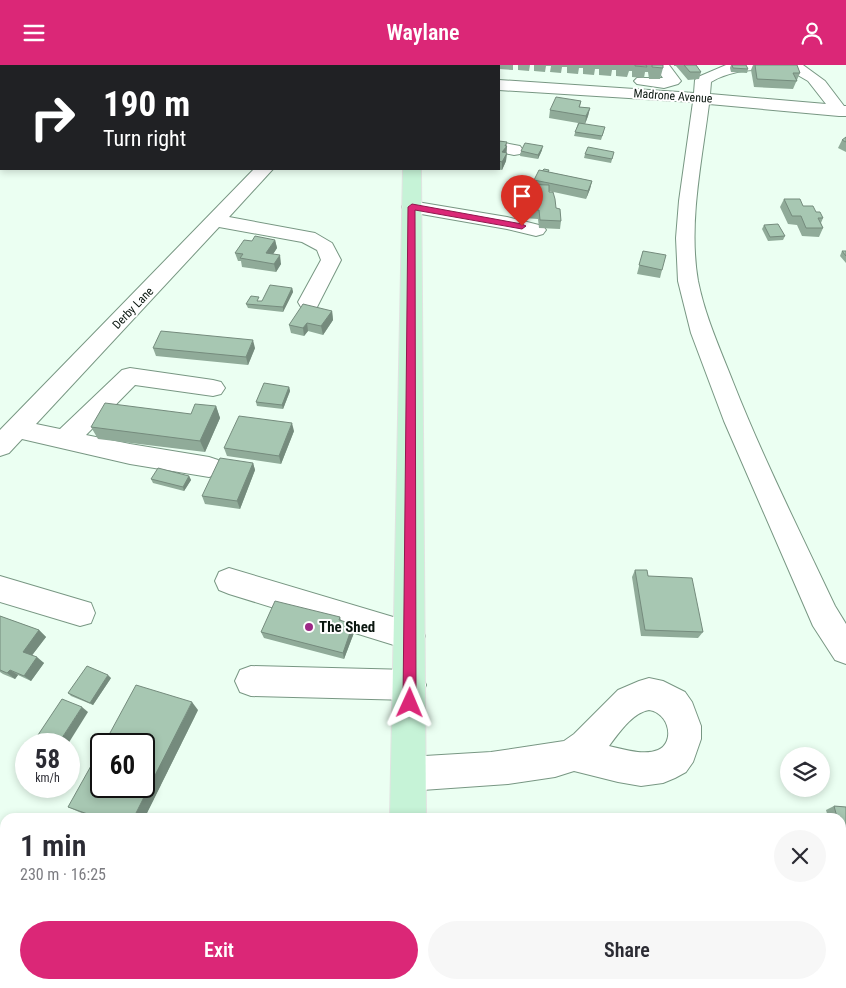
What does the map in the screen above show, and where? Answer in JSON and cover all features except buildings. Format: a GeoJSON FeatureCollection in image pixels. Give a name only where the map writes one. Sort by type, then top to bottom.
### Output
{"type":"FeatureCollection","features":[{"type":"Feature","properties":{"kind":"main road"},"geometry":{"type":"LineString","coordinates":[[408,813],[412,170]]}},
{"type":"Feature","properties":{"kind":"street"},"geometry":{"type":"LineString","coordinates":[[500,72],[586,84],[664,83],[673,81],[661,65]]}},
{"type":"Feature","properties":{"kind":"street"},"geometry":{"type":"LineString","coordinates":[[843,111],[808,75],[792,65],[738,65],[713,73],[703,80],[688,201],[686,238],[688,281],[702,333],[736,421],[824,616],[846,650]]}},
{"type":"Feature","properties":{"kind":"street","name":"Madrone Avenue"},"geometry":{"type":"LineString","coordinates":[[500,85],[586,84],[702,98],[843,111]]}},
{"type":"Feature","properties":{"kind":"street","name":"Derby Lane"},"geometry":{"type":"LineString","coordinates":[[8,437],[263,170]]}},
{"type":"Feature","properties":{"kind":"street"},"geometry":{"type":"LineString","coordinates":[[412,207],[508,223],[536,230]]}},
{"type":"Feature","properties":{"kind":"street"},"geometry":{"type":"LineString","coordinates":[[216,221],[308,237],[325,247],[331,260],[309,302]]}},
{"type":"Feature","properties":{"kind":"street"},"geometry":{"type":"LineString","coordinates":[[65,440],[130,376],[213,388]]}},
{"type":"Feature","properties":{"kind":"street"},"geometry":{"type":"LineString","coordinates":[[8,437],[65,440],[130,454],[209,467]]}},
{"type":"Feature","properties":{"kind":"street"},"geometry":{"type":"LineString","coordinates":[[229,581],[410,637]]}},
{"type":"Feature","properties":{"kind":"street"},"geometry":{"type":"LineString","coordinates":[[0,589],[80,613]]}},
{"type":"Feature","properties":{"kind":"street"},"geometry":{"type":"LineString","coordinates":[[251,681],[410,685]]}},
{"type":"Feature","properties":{"kind":"street"},"geometry":{"type":"LineString","coordinates":[[408,774],[517,767],[574,754]]}},
{"type":"Feature","properties":{"kind":"place","name":"The Shed"},"geometry":{"type":"Point","coordinates":[309,627]}},
{"type":"Feature","properties":{"kind":"route"},"geometry":{"type":"LineString","coordinates":[[410,703],[412,207],[522,226]]}}]}
